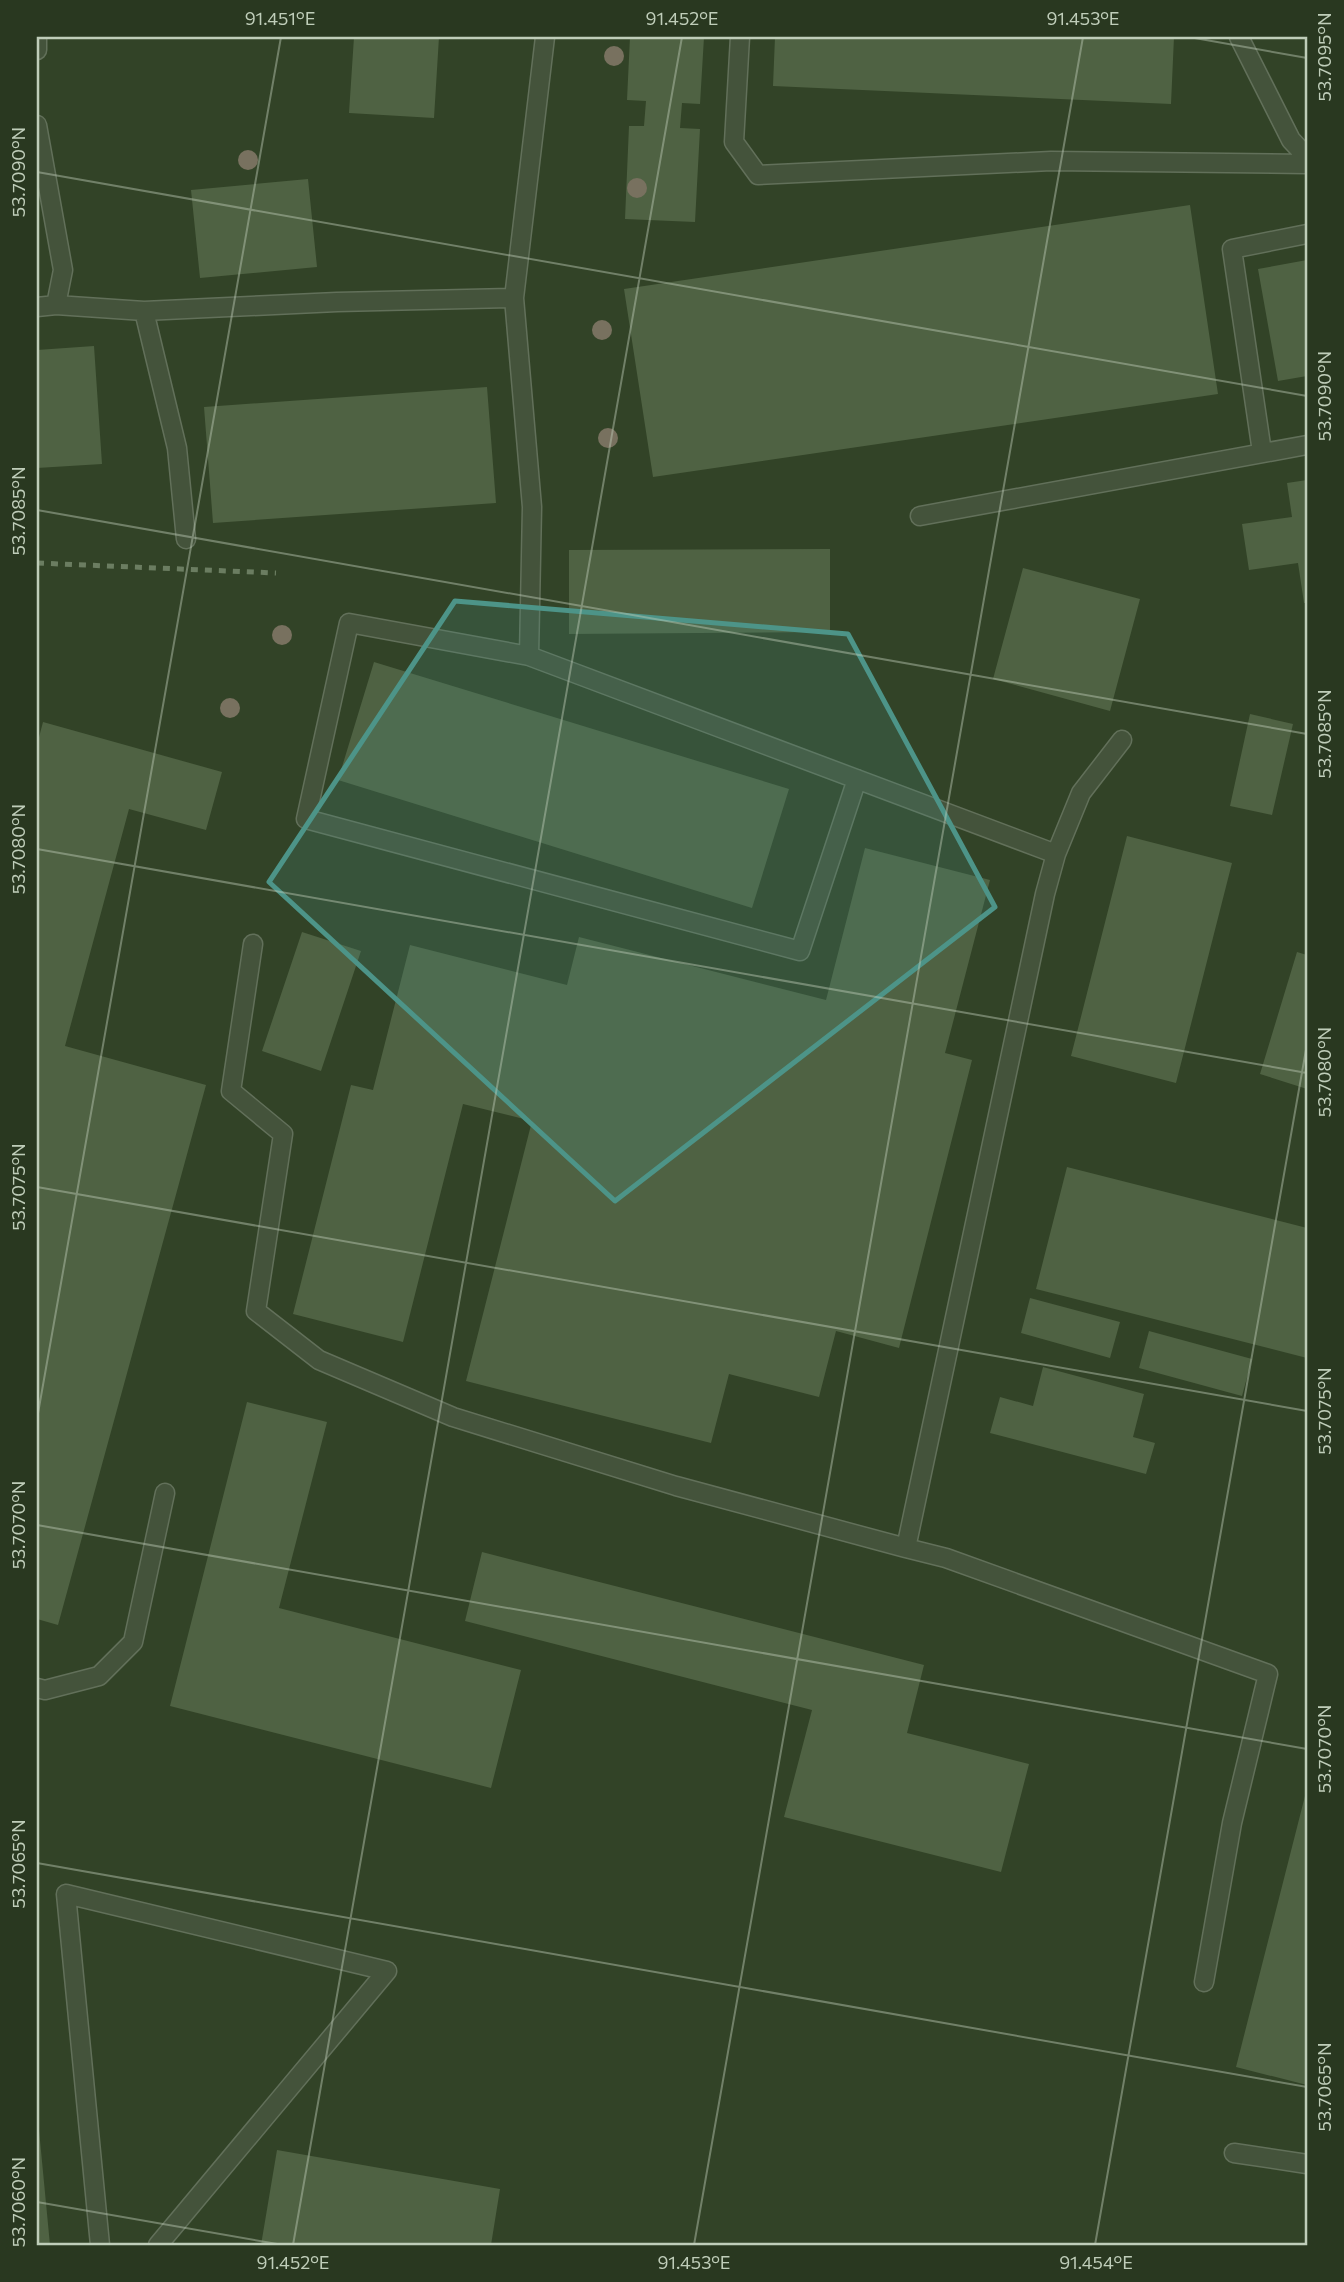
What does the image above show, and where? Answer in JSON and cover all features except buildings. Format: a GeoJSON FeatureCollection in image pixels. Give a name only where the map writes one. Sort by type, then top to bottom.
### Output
{"type":"FeatureCollection","features":[{"type":"Feature","properties":{"kind":"lane"},"geometry":{"type":"LineString","coordinates":[[37,37],[37,50]]}},
{"type":"Feature","properties":{"kind":"lane"},"geometry":{"type":"LineString","coordinates":[[529,656],[532,507],[514,298],[545,37]]}},
{"type":"Feature","properties":{"kind":"lane"},"geometry":{"type":"LineString","coordinates":[[740,37],[734,142],[758,175],[1051,161],[1307,164]]}},
{"type":"Feature","properties":{"kind":"lane"},"geometry":{"type":"LineString","coordinates":[[1239,37],[1291,140],[1307,157]]}},
{"type":"Feature","properties":{"kind":"lane"},"geometry":{"type":"LineString","coordinates":[[37,125],[63,270],[56,305]]}},
{"type":"Feature","properties":{"kind":"lane"},"geometry":{"type":"LineString","coordinates":[[1262,452],[1232,249],[1307,234]]}},
{"type":"Feature","properties":{"kind":"lane"},"geometry":{"type":"LineString","coordinates":[[37,307],[56,305],[144,310],[514,298]]}},
{"type":"Feature","properties":{"kind":"lane"},"geometry":{"type":"LineString","coordinates":[[144,310],[177,448],[186,538]]}},
{"type":"Feature","properties":{"kind":"lane"},"geometry":{"type":"LineString","coordinates":[[920,516],[1307,445]]}},
{"type":"Feature","properties":{"kind":"lane"},"geometry":{"type":"LineString","coordinates":[[857,779],[800,951],[306,819],[349,624],[529,656],[857,779],[1056,854]]}},
{"type":"Feature","properties":{"kind":"lane"},"geometry":{"type":"LineString","coordinates":[[906,1548],[1042,907],[1056,854],[1081,793],[1122,740]]}},
{"type":"Feature","properties":{"kind":"lane"},"geometry":{"type":"LineString","coordinates":[[253,944],[231,1091],[284,1134],[256,1311],[319,1360],[453,1417],[676,1486],[946,1558],[1268,1675],[1232,1822],[1204,1982]]}},
{"type":"Feature","properties":{"kind":"lane"},"geometry":{"type":"LineString","coordinates":[[37,1688],[45,1690],[99,1676],[133,1642],[165,1493]]}},
{"type":"Feature","properties":{"kind":"lane"},"geometry":{"type":"LineString","coordinates":[[100,2245],[66,1894],[387,1970],[158,2245]]}},
{"type":"Feature","properties":{"kind":"lane"},"geometry":{"type":"LineString","coordinates":[[1234,2153],[1307,2164]]}},
{"type":"Feature","properties":{"kind":"highlighted area"},"geometry":{"type":"Polygon","coordinates":[[[455,601],[848,634],[995,907],[615,1201],[269,882],[455,601]]]}},
{"type":"Feature","properties":{"kind":"railway"},"geometry":{"type":"LineString","coordinates":[[37,563],[276,573]]}}]}
